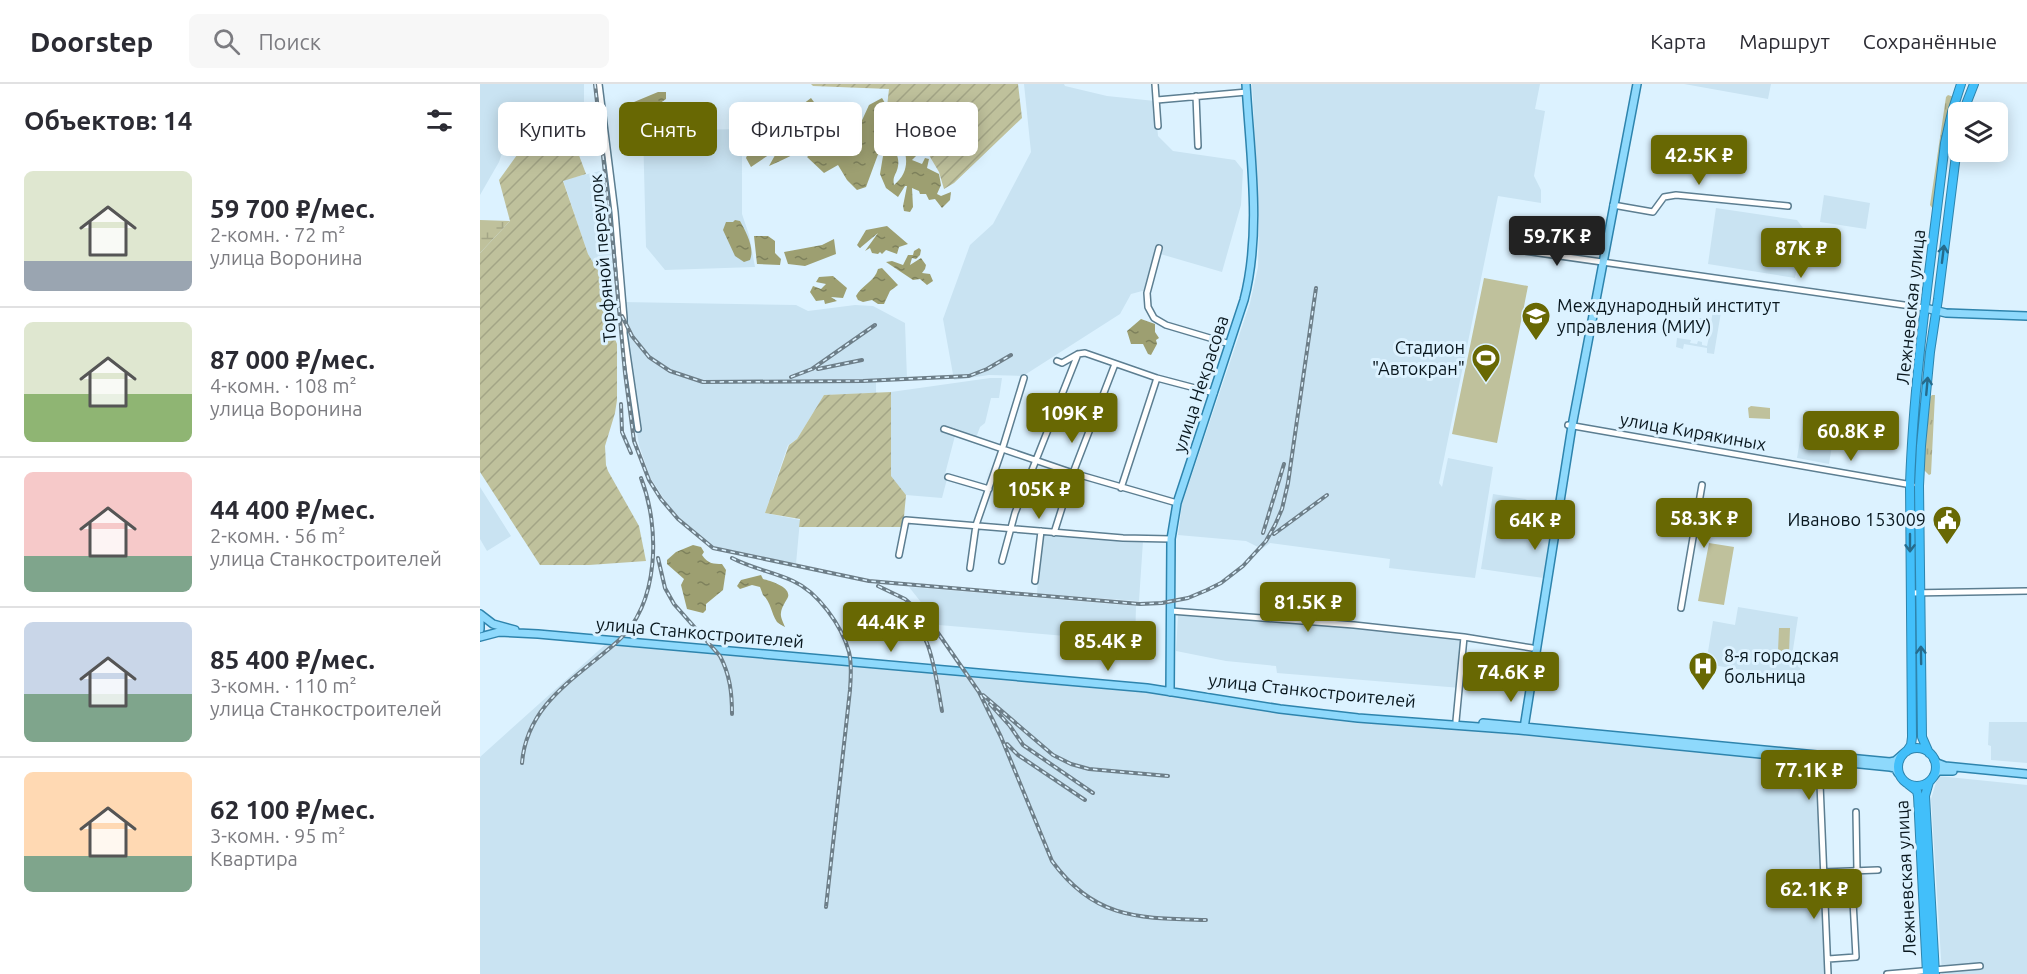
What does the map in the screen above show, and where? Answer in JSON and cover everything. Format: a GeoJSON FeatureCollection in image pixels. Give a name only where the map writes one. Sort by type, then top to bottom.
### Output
{"type":"FeatureCollection","features":[{"type":"Feature","properties":{"kind":"highway","name":"Лежневская улица"},"geometry":{"type":"LineString","coordinates":[[1905,753],[1912,740],[1910,484],[1912,446],[1925,308],[1947,129],[1961,84]]}},
{"type":"Feature","properties":{"kind":"highway"},"geometry":{"type":"LineString","coordinates":[[1968,102],[1974,84]]}},
{"type":"Feature","properties":{"kind":"highway","name":"Лежневская улица"},"geometry":{"type":"LineString","coordinates":[[1932,756],[1922,737],[1919,486],[1929,364],[1955,162]]}},
{"type":"Feature","properties":{"kind":"highway"},"geometry":{"type":"LineString","coordinates":[[1919,748],[1932,756],[1936,767],[1932,779],[1919,786],[1908,784],[1898,773],[1899,762],[1905,753],[1919,748]]}},
{"type":"Feature","properties":{"kind":"highway","name":"Лежневская улица"},"geometry":{"type":"LineString","coordinates":[[1930,972],[1925,796],[1932,779]]}},
{"type":"Feature","properties":{"kind":"highway","name":"Лежневская улица"},"geometry":{"type":"LineString","coordinates":[[1908,784],[1917,791],[1918,796],[1930,972]]}},
{"type":"Feature","properties":{"kind":"main road"},"geometry":{"type":"LineString","coordinates":[[1522,728],[1570,425],[1635,84]]}},
{"type":"Feature","properties":{"kind":"main road","name":"улица Некрасова"},"geometry":{"type":"LineString","coordinates":[[1170,690],[1171,539],[1177,504],[1245,300],[1251,267],[1254,228],[1246,88]]}},
{"type":"Feature","properties":{"kind":"main road"},"geometry":{"type":"LineString","coordinates":[[1925,308],[2027,315]]}},
{"type":"Feature","properties":{"kind":"main road","name":"улица Станкостроителей"},"geometry":{"type":"LineString","coordinates":[[480,614],[499,626],[538,634]]}},
{"type":"Feature","properties":{"kind":"main road"},"geometry":{"type":"LineString","coordinates":[[480,619],[480,629]]}},
{"type":"Feature","properties":{"kind":"main road","name":"улица Станкостроителей"},"geometry":{"type":"LineString","coordinates":[[480,637],[499,632],[538,634],[1170,690],[1281,706],[1456,721],[1890,767],[1896,769],[1898,773]]}},
{"type":"Feature","properties":{"kind":"main road","name":"улица Станкостроителей"},"geometry":{"type":"LineString","coordinates":[[1170,690],[1280,709],[1358,718],[1522,728],[1890,762],[1905,753]]}},
{"type":"Feature","properties":{"kind":"main road"},"geometry":{"type":"LineString","coordinates":[[1932,756],[1938,764],[1945,766],[2027,776]]}},
{"type":"Feature","properties":{"kind":"main road"},"geometry":{"type":"LineString","coordinates":[[1932,779],[1938,771],[2027,776]]}},
{"type":"Feature","properties":{"kind":"street","name":"Торфяной переулок"},"geometry":{"type":"LineString","coordinates":[[599,84],[615,212],[624,333],[638,429]]}},
{"type":"Feature","properties":{"kind":"street"},"geometry":{"type":"LineString","coordinates":[[1155,84],[1158,126]]}},
{"type":"Feature","properties":{"kind":"street"},"geometry":{"type":"LineString","coordinates":[[1157,100],[1246,88]]}},
{"type":"Feature","properties":{"kind":"street"},"geometry":{"type":"LineString","coordinates":[[1196,96],[1197,146]]}},
{"type":"Feature","properties":{"kind":"street"},"geometry":{"type":"LineString","coordinates":[[1611,205],[1653,212],[1664,197],[1676,195],[1788,206]]}},
{"type":"Feature","properties":{"kind":"street"},"geometry":{"type":"LineString","coordinates":[[1159,248],[1147,293],[1148,307],[1154,318],[1166,325],[1230,344]]}},
{"type":"Feature","properties":{"kind":"street"},"geometry":{"type":"LineString","coordinates":[[1518,250],[1925,308]]}},
{"type":"Feature","properties":{"kind":"street"},"geometry":{"type":"LineString","coordinates":[[1057,361],[1062,363],[1078,354],[1085,353],[1157,378],[1214,393]]}},
{"type":"Feature","properties":{"kind":"street"},"geometry":{"type":"LineString","coordinates":[[1002,561],[1010,529],[1035,460],[1078,354]]}},
{"type":"Feature","properties":{"kind":"street"},"geometry":{"type":"LineString","coordinates":[[1054,533],[1115,364]]}},
{"type":"Feature","properties":{"kind":"street"},"geometry":{"type":"LineString","coordinates":[[970,568],[976,525],[1024,378]]}},
{"type":"Feature","properties":{"kind":"street"},"geometry":{"type":"LineString","coordinates":[[1121,488],[1157,378]]}},
{"type":"Feature","properties":{"kind":"street","name":"улица Кирякиных"},"geometry":{"type":"LineString","coordinates":[[1570,425],[1919,486]]}},
{"type":"Feature","properties":{"kind":"street"},"geometry":{"type":"LineString","coordinates":[[944,429],[1002,450],[1177,504]]}},
{"type":"Feature","properties":{"kind":"street"},"geometry":{"type":"LineString","coordinates":[[948,477],[989,489]]}},
{"type":"Feature","properties":{"kind":"street"},"geometry":{"type":"LineString","coordinates":[[1681,608],[1701,485]]}},
{"type":"Feature","properties":{"kind":"street"},"geometry":{"type":"LineString","coordinates":[[899,555],[906,520],[1054,533],[1171,539]]}},
{"type":"Feature","properties":{"kind":"street"},"geometry":{"type":"LineString","coordinates":[[1035,581],[1041,531]]}},
{"type":"Feature","properties":{"kind":"street"},"geometry":{"type":"LineString","coordinates":[[1910,593],[2027,591]]}},
{"type":"Feature","properties":{"kind":"street"},"geometry":{"type":"LineString","coordinates":[[1171,611],[1319,622],[1464,637],[1534,648]]}},
{"type":"Feature","properties":{"kind":"street"},"geometry":{"type":"LineString","coordinates":[[1456,721],[1464,637]]}},
{"type":"Feature","properties":{"kind":"street"},"geometry":{"type":"LineString","coordinates":[[1819,760],[1828,974]]}},
{"type":"Feature","properties":{"kind":"street"},"geometry":{"type":"LineString","coordinates":[[1856,812],[1857,871]]}},
{"type":"Feature","properties":{"kind":"street"},"geometry":{"type":"LineString","coordinates":[[1823,872],[1878,870]]}},
{"type":"Feature","properties":{"kind":"street"},"geometry":{"type":"LineString","coordinates":[[1825,902],[1853,901],[1856,957],[1827,959]]}},
{"type":"Feature","properties":{"kind":"street"},"geometry":{"type":"LineString","coordinates":[[1887,974],[1980,966]]}},
{"type":"Feature","properties":{"kind":"shaded area"},"geometry":{"type":"Polygon","coordinates":[[[480,84],[584,84],[584,102],[498,102],[498,156],[501,156],[480,195],[480,84]]]}},
{"type":"Feature","properties":{"kind":"shaded area"},"geometry":{"type":"Polygon","coordinates":[[[1024,84],[1064,84],[1107,96],[1155,101],[1158,136],[1173,151],[1235,160],[1243,170],[1241,205],[1222,272],[1157,253],[1146,290],[1131,294],[1120,314],[1023,376],[989,375],[954,380],[943,319],[970,245],[993,224],[1031,152],[1024,84]]]}},
{"type":"Feature","properties":{"kind":"shaded area"},"geometry":{"type":"Polygon","coordinates":[[[1252,84],[1540,84],[1535,109],[1545,111],[1534,176],[1541,190],[1541,203],[1498,196],[1439,483],[1442,487],[1448,458],[1493,467],[1475,578],[1389,568],[1390,559],[1270,543],[1262,549],[1246,541],[1178,535],[1182,504],[1250,303],[1258,267],[1259,216],[1252,84]]]}},
{"type":"Feature","properties":{"kind":"shaded area"},"geometry":{"type":"Polygon","coordinates":[[[1684,84],[1771,84],[1768,99],[1684,84]]]}},
{"type":"Feature","properties":{"kind":"shaded area"},"geometry":{"type":"Polygon","coordinates":[[[729,129],[729,156],[742,156],[742,214],[755,267],[665,270],[646,247],[644,156],[717,156],[717,130],[729,129]]]}},
{"type":"Feature","properties":{"kind":"shaded area"},"geometry":{"type":"Polygon","coordinates":[[[600,171],[614,274],[600,276],[588,254],[563,180],[600,171]]]}},
{"type":"Feature","properties":{"kind":"shaded area"},"geometry":{"type":"Polygon","coordinates":[[[1824,195],[1870,203],[1866,229],[1820,222],[1824,195]]]}},
{"type":"Feature","properties":{"kind":"shaded area"},"geometry":{"type":"Polygon","coordinates":[[[1716,208],[1797,220],[1803,228],[1795,278],[1708,264],[1716,208]]]}},
{"type":"Feature","properties":{"kind":"shaded area"},"geometry":{"type":"Polygon","coordinates":[[[1715,299],[1723,300],[1714,354],[1707,353],[1707,348],[1684,344],[1683,349],[1676,347],[1677,338],[1691,340],[1690,343],[1702,342],[1702,345],[1707,346],[1710,332],[1695,329],[1697,318],[1711,322],[1715,299]]]}},
{"type":"Feature","properties":{"kind":"shaded area"},"geometry":{"type":"Polygon","coordinates":[[[622,302],[796,305],[808,311],[855,305],[873,306],[905,323],[907,379],[876,380],[876,393],[824,395],[797,439],[788,445],[765,513],[800,520],[796,564],[737,554],[710,545],[676,515],[662,496],[650,477],[639,445],[631,394],[622,302]]]}},
{"type":"Feature","properties":{"kind":"shaded area"},"geometry":{"type":"Polygon","coordinates":[[[1002,378],[999,398],[991,398],[985,423],[980,427],[976,438],[956,432],[945,474],[947,479],[942,498],[906,495],[891,477],[891,392],[1002,378]]]}},
{"type":"Feature","properties":{"kind":"shaded area"},"geometry":{"type":"Polygon","coordinates":[[[1805,410],[1837,415],[1829,464],[1797,458],[1805,410]]]}},
{"type":"Feature","properties":{"kind":"shaded area"},"geometry":{"type":"Polygon","coordinates":[[[480,487],[511,536],[487,551],[480,539],[480,487]]]}},
{"type":"Feature","properties":{"kind":"shaded area"},"geometry":{"type":"Polygon","coordinates":[[[1493,494],[1525,499],[1555,508],[1544,578],[1481,569],[1493,494]]]}},
{"type":"Feature","properties":{"kind":"shaded area"},"geometry":{"type":"Polygon","coordinates":[[[1041,534],[1143,541],[1139,601],[1037,594],[1041,534]]]}},
{"type":"Feature","properties":{"kind":"shaded area"},"geometry":{"type":"Polygon","coordinates":[[[909,587],[1136,606],[1135,642],[939,625],[909,587]]]}},
{"type":"Feature","properties":{"kind":"shaded area"},"geometry":{"type":"Polygon","coordinates":[[[1738,607],[1798,617],[1792,656],[1802,658],[1799,679],[1706,664],[1713,621],[1735,625],[1738,607]]]}},
{"type":"Feature","properties":{"kind":"shaded area"},"geometry":{"type":"Polygon","coordinates":[[[1178,615],[1327,625],[1467,638],[1461,688],[1277,673],[1276,666],[1226,661],[1176,651],[1178,615]]]}},
{"type":"Feature","properties":{"kind":"shaded area"},"geometry":{"type":"Polygon","coordinates":[[[607,643],[1158,692],[1282,713],[1818,763],[1828,974],[480,974],[480,757],[607,643]]]}},
{"type":"Feature","properties":{"kind":"shaded area"},"geometry":{"type":"Polygon","coordinates":[[[1989,722],[2027,722],[2027,763],[1991,760],[1991,746],[1988,745],[1989,722]]]}},
{"type":"Feature","properties":{"kind":"shaded area"},"geometry":{"type":"Polygon","coordinates":[[[1938,776],[2027,785],[2027,974],[1942,974],[1931,799],[1938,776]]]}},
{"type":"Feature","properties":{"kind":"green space"},"geometry":{"type":"Polygon","coordinates":[[[811,84],[1018,84],[1022,118],[954,183],[944,189],[939,172],[929,156],[978,156],[978,102],[888,102],[889,89],[813,86],[811,84]]]}},
{"type":"Feature","properties":{"kind":"green space"},"geometry":{"type":"Polygon","coordinates":[[[1948,95],[1954,97],[1953,102],[1948,102],[1948,126],[1938,166],[1937,172],[1939,173],[1933,209],[1930,205],[1948,95]]]}},
{"type":"Feature","properties":{"kind":"green space"},"geometry":{"type":"Polygon","coordinates":[[[516,156],[579,156],[586,174],[563,181],[588,254],[600,274],[607,319],[617,344],[617,400],[605,446],[606,465],[639,526],[646,561],[589,565],[540,565],[480,472],[480,253],[510,221],[499,180],[516,156]]]}},
{"type":"Feature","properties":{"kind":"green space"},"geometry":{"type":"Polygon","coordinates":[[[480,220],[510,221],[480,253],[480,220]]]}},
{"type":"Feature","properties":{"kind":"green space","name":"Стадион \"Автокран\""},"geometry":{"type":"Polygon","coordinates":[[[1484,278],[1528,286],[1497,443],[1452,434],[1484,278]]]}},
{"type":"Feature","properties":{"kind":"green space"},"geometry":{"type":"Polygon","coordinates":[[[891,392],[891,476],[906,495],[903,527],[799,527],[800,519],[765,513],[789,445],[797,439],[824,395],[891,392]]]}},
{"type":"Feature","properties":{"kind":"green space"},"geometry":{"type":"Polygon","coordinates":[[[1935,395],[1931,474],[1929,475],[1924,470],[1929,398],[1935,395]]]}},
{"type":"Feature","properties":{"kind":"green space"},"geometry":{"type":"Polygon","coordinates":[[[1751,406],[1770,408],[1770,419],[1749,418],[1748,408],[1751,406]]]}},
{"type":"Feature","properties":{"kind":"green space"},"geometry":{"type":"Polygon","coordinates":[[[1709,543],[1734,547],[1724,605],[1698,601],[1709,543]]]}},
{"type":"Feature","properties":{"kind":"green space"},"geometry":{"type":"Polygon","coordinates":[[[1779,628],[1790,628],[1789,652],[1778,651],[1779,628]]]}},
{"type":"Feature","properties":{"kind":"water"},"geometry":{"type":"Polygon","coordinates":[[[658,92],[666,92],[666,99],[662,102],[634,102],[658,92]]]}},
{"type":"Feature","properties":{"kind":"water"},"geometry":{"type":"Polygon","coordinates":[[[874,102],[874,156],[877,156],[866,187],[857,190],[847,180],[838,165],[824,173],[807,157],[862,156],[862,120],[869,105],[874,102]]]}},
{"type":"Feature","properties":{"kind":"water"},"geometry":{"type":"Polygon","coordinates":[[[747,156],[767,156],[751,167],[747,156]]]}},
{"type":"Feature","properties":{"kind":"water"},"geometry":{"type":"Polygon","coordinates":[[[775,156],[790,156],[779,162],[769,166],[775,156]]]}},
{"type":"Feature","properties":{"kind":"water"},"geometry":{"type":"Polygon","coordinates":[[[883,156],[897,156],[894,185],[903,174],[906,156],[916,156],[912,160],[922,164],[925,158],[929,159],[927,168],[939,174],[941,185],[937,194],[941,196],[951,192],[950,200],[942,208],[935,199],[929,200],[926,194],[920,194],[912,188],[913,207],[910,212],[904,211],[907,186],[898,197],[886,188],[880,174],[883,156]]]}},
{"type":"Feature","properties":{"kind":"water"},"geometry":{"type":"Polygon","coordinates":[[[740,221],[751,245],[750,260],[744,262],[735,256],[723,230],[726,222],[740,221]]]}},
{"type":"Feature","properties":{"kind":"water"},"geometry":{"type":"Polygon","coordinates":[[[887,226],[908,244],[899,247],[897,254],[886,250],[882,254],[872,253],[870,248],[865,251],[878,233],[860,248],[857,245],[866,230],[887,226]]]}},
{"type":"Feature","properties":{"kind":"water"},"geometry":{"type":"Polygon","coordinates":[[[754,236],[768,236],[775,241],[775,253],[781,259],[780,265],[757,264],[754,236]]]}},
{"type":"Feature","properties":{"kind":"water"},"geometry":{"type":"Polygon","coordinates":[[[834,239],[836,254],[805,266],[788,264],[784,252],[822,245],[834,239]]]}},
{"type":"Feature","properties":{"kind":"water"},"geometry":{"type":"Polygon","coordinates":[[[919,248],[920,255],[916,259],[912,258],[910,265],[921,258],[926,265],[922,273],[930,274],[933,281],[927,285],[920,279],[913,280],[886,262],[892,261],[903,265],[908,255],[913,255],[914,251],[919,248]]]}},
{"type":"Feature","properties":{"kind":"water"},"geometry":{"type":"Polygon","coordinates":[[[882,268],[898,285],[890,291],[884,304],[878,304],[872,300],[863,302],[858,300],[856,296],[858,292],[874,277],[878,269],[882,268]]]}},
{"type":"Feature","properties":{"kind":"water"},"geometry":{"type":"Polygon","coordinates":[[[833,276],[847,288],[843,298],[831,297],[837,301],[825,304],[824,300],[816,301],[810,292],[813,286],[821,289],[826,284],[816,282],[819,277],[833,276]]]}},
{"type":"Feature","properties":{"kind":"water"},"geometry":{"type":"Polygon","coordinates":[[[1141,319],[1155,324],[1155,332],[1159,338],[1156,340],[1157,344],[1151,355],[1148,354],[1143,344],[1131,344],[1127,331],[1141,319]]]}},
{"type":"Feature","properties":{"kind":"water"},"geometry":{"type":"Polygon","coordinates":[[[693,545],[701,547],[704,552],[702,555],[709,562],[722,564],[726,570],[723,590],[706,604],[706,610],[703,613],[687,609],[681,585],[684,579],[667,564],[667,560],[676,552],[693,545]]]}},
{"type":"Feature","properties":{"kind":"water"},"geometry":{"type":"Polygon","coordinates":[[[761,575],[763,579],[784,587],[788,593],[781,611],[785,627],[777,622],[760,587],[752,585],[740,589],[737,586],[741,580],[761,575]]]}},
{"type":"Feature","properties":{"kind":"railway"},"geometry":{"type":"LineString","coordinates":[[595,84],[634,441],[649,480],[661,499],[678,519],[713,548],[869,581],[1140,604],[1188,598],[1207,590],[1221,583],[1243,566],[1266,541],[1282,509],[1288,483],[1316,288]]}},
{"type":"Feature","properties":{"kind":"railway"},"geometry":{"type":"LineString","coordinates":[[622,316],[632,336],[649,357],[670,371],[703,382],[863,381],[969,376],[1011,355]]}},
{"type":"Feature","properties":{"kind":"railway"},"geometry":{"type":"LineString","coordinates":[[791,377],[812,369],[875,325]]}},
{"type":"Feature","properties":{"kind":"railway"},"geometry":{"type":"LineString","coordinates":[[818,369],[862,360]]}},
{"type":"Feature","properties":{"kind":"railway"},"geometry":{"type":"LineString","coordinates":[[621,404],[622,432],[631,453]]}},
{"type":"Feature","properties":{"kind":"railway"},"geometry":{"type":"LineString","coordinates":[[1263,533],[1284,464]]}},
{"type":"Feature","properties":{"kind":"railway"},"geometry":{"type":"LineString","coordinates":[[522,763],[526,742],[533,724],[544,708],[571,680],[618,641],[632,625],[642,606],[649,586],[653,541],[651,519],[641,478]]}},
{"type":"Feature","properties":{"kind":"railway"},"geometry":{"type":"LineString","coordinates":[[1274,534],[1327,495]]}},
{"type":"Feature","properties":{"kind":"railway"},"geometry":{"type":"LineString","coordinates":[[658,558],[665,588],[674,604],[720,656],[730,684],[732,714]]}},
{"type":"Feature","properties":{"kind":"railway"},"geometry":{"type":"LineString","coordinates":[[732,558],[793,581],[811,593],[835,621],[849,652],[850,690],[826,907]]}},
{"type":"Feature","properties":{"kind":"railway"},"geometry":{"type":"LineString","coordinates":[[878,586],[905,599],[929,620],[979,692],[1001,737],[1052,861],[1068,880],[1085,895],[1120,912],[1160,918],[1206,920]]}},
{"type":"Feature","properties":{"kind":"railway"},"geometry":{"type":"LineString","coordinates":[[901,604],[920,627],[931,653],[942,711]]}},
{"type":"Feature","properties":{"kind":"railway"},"geometry":{"type":"LineString","coordinates":[[983,695],[1053,755],[1071,764],[1089,769],[1168,776]]}},
{"type":"Feature","properties":{"kind":"railway"},"geometry":{"type":"LineString","coordinates":[[990,704],[1023,745],[1093,793]]}},
{"type":"Feature","properties":{"kind":"railway"},"geometry":{"type":"LineString","coordinates":[[1007,744],[1018,755],[1085,800]]}},
{"type":"Feature","properties":{"kind":"place","name":"Международный институт управления (МИУ)"},"geometry":{"type":"Point","coordinates":[1536,342]}},
{"type":"Feature","properties":{"kind":"place","name":"Стадион \"Автокран\""},"geometry":{"type":"Point","coordinates":[1486,384]}},
{"type":"Feature","properties":{"kind":"place","name":"Иваново 153009"},"geometry":{"type":"Point","coordinates":[1947,546]}},
{"type":"Feature","properties":{"kind":"place","name":"8-я городская больница"},"geometry":{"type":"Point","coordinates":[1703,692]}}]}
